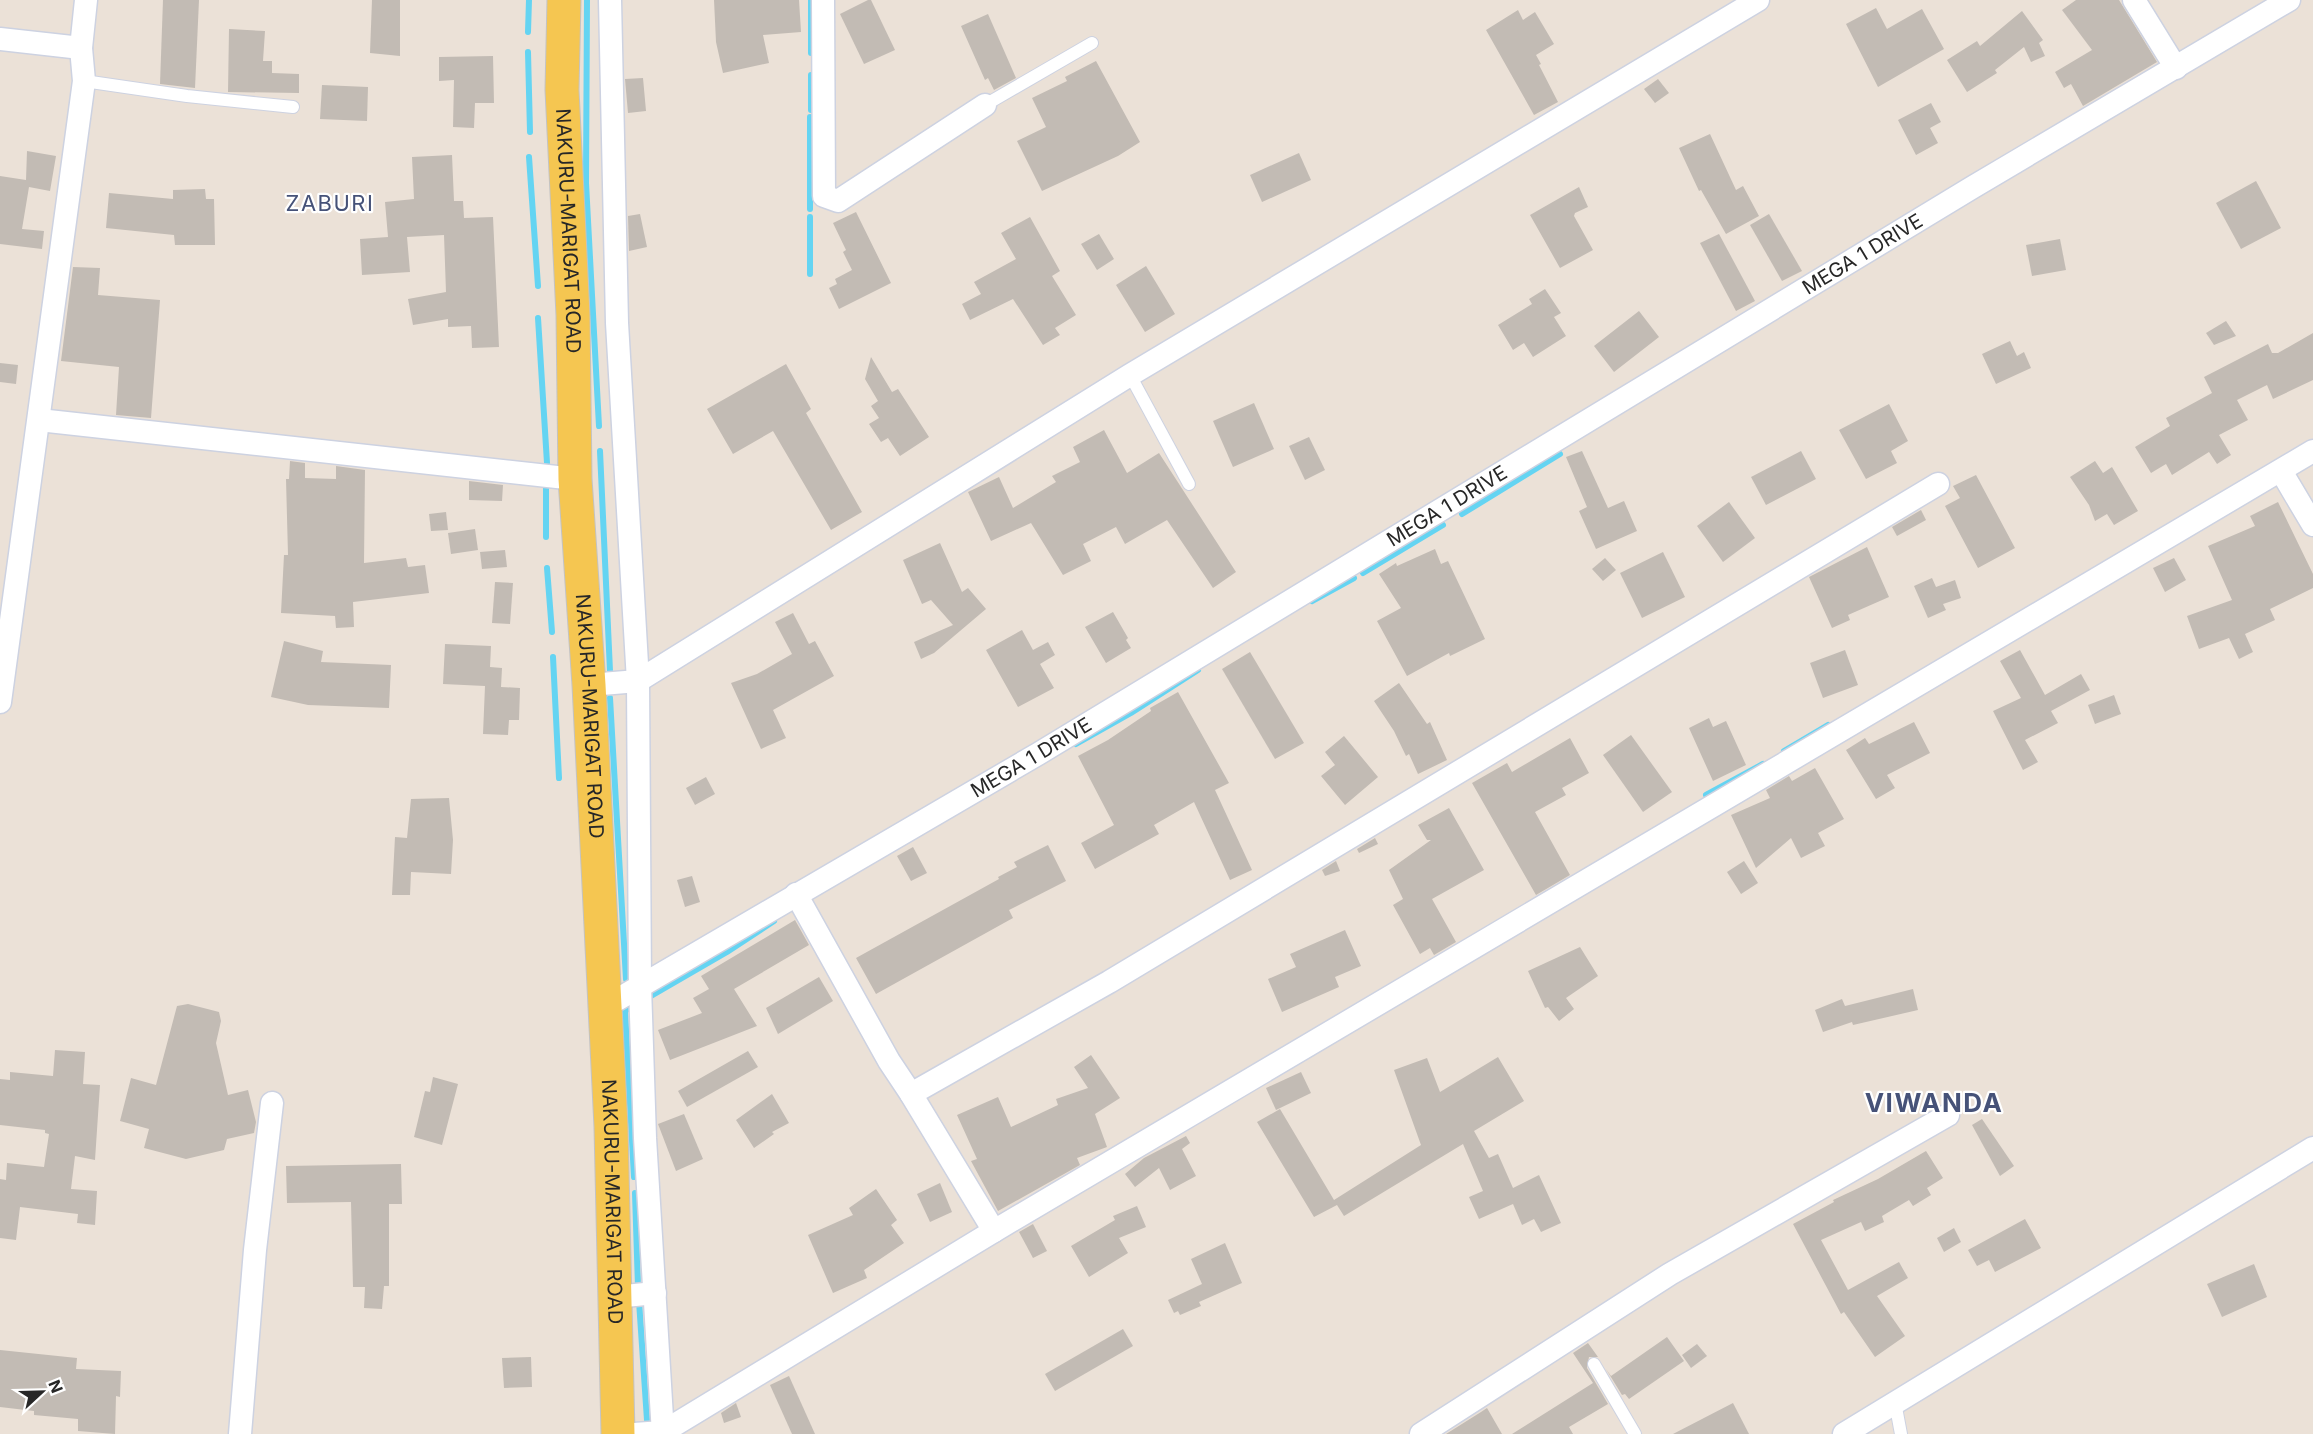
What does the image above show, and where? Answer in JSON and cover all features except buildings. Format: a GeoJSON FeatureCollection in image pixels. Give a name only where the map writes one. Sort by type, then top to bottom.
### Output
{"type":"FeatureCollection","features":[{"type":"Feature","properties":{"kind":"main road","name":"NAKURU-MARIGAT ROAD"},"geometry":{"type":"LineString","coordinates":[[564,0],[562,90],[573,315],[575,479],[589,685],[612,1188],[618,1434]]}},
{"type":"Feature","properties":{"kind":"street"},"geometry":{"type":"LineString","coordinates":[[0,702],[84,81],[81,48],[86,0]]}},
{"type":"Feature","properties":{"kind":"street"},"geometry":{"type":"LineString","coordinates":[[610,0],[617,322],[638,681],[640,986],[648,1184],[663,1433]]}},
{"type":"Feature","properties":{"kind":"street"},"geometry":{"type":"LineString","coordinates":[[824,0],[824,196],[838,201],[985,105]]}},
{"type":"Feature","properties":{"kind":"street"},"geometry":{"type":"LineString","coordinates":[[589,685],[638,681],[1130,375],[1758,0]]}},
{"type":"Feature","properties":{"kind":"street"},"geometry":{"type":"LineString","coordinates":[[2134,0],[2176,68]]}},
{"type":"Feature","properties":{"kind":"street","name":"MEGA 1 DRIVE"},"geometry":{"type":"LineString","coordinates":[[603,1008],[1038,754],[1963,193],[2289,0]]}},
{"type":"Feature","properties":{"kind":"street"},"geometry":{"type":"LineString","coordinates":[[0,39],[81,48]]}},
{"type":"Feature","properties":{"kind":"street"},"geometry":{"type":"LineString","coordinates":[[39,420],[575,479]]}},
{"type":"Feature","properties":{"kind":"street"},"geometry":{"type":"LineString","coordinates":[[634,1434],[663,1433],[994,1231],[2313,452]]}},
{"type":"Feature","properties":{"kind":"street"},"geometry":{"type":"LineString","coordinates":[[2281,471],[2313,525]]}},
{"type":"Feature","properties":{"kind":"street"},"geometry":{"type":"LineString","coordinates":[[912,1094],[1109,982],[1938,484]]}},
{"type":"Feature","properties":{"kind":"street"},"geometry":{"type":"LineString","coordinates":[[796,894],[888,1061],[912,1094],[994,1231]]}},
{"type":"Feature","properties":{"kind":"street"},"geometry":{"type":"LineString","coordinates":[[240,1434],[255,1250],[272,1103]]}},
{"type":"Feature","properties":{"kind":"street"},"geometry":{"type":"LineString","coordinates":[[1420,1434],[1670,1274],[1948,1115]]}},
{"type":"Feature","properties":{"kind":"street"},"geometry":{"type":"LineString","coordinates":[[1844,1434],[2313,1148]]}},
{"type":"Feature","properties":{"kind":"street"},"geometry":{"type":"LineString","coordinates":[[612,1188],[648,1184]]}},
{"type":"Feature","properties":{"kind":"street"},"geometry":{"type":"LineString","coordinates":[[615,1297],[655,1293]]}},
{"type":"Feature","properties":{"kind":"lane"},"geometry":{"type":"LineString","coordinates":[[985,105],[1092,43]]}},
{"type":"Feature","properties":{"kind":"lane"},"geometry":{"type":"LineString","coordinates":[[84,81],[187,96],[293,107]]}},
{"type":"Feature","properties":{"kind":"lane"},"geometry":{"type":"LineString","coordinates":[[1130,375],[1189,484]]}},
{"type":"Feature","properties":{"kind":"lane"},"geometry":{"type":"LineString","coordinates":[[1594,1364],[1635,1434]]}},
{"type":"Feature","properties":{"kind":"lane"},"geometry":{"type":"LineString","coordinates":[[1895,1402],[1901,1434]]}},
{"type":"Feature","properties":{"kind":"waterway"},"geometry":{"type":"LineString","coordinates":[[528,32],[529,0]]}},
{"type":"Feature","properties":{"kind":"waterway"},"geometry":{"type":"LineString","coordinates":[[587,0],[586,183],[599,426]]}},
{"type":"Feature","properties":{"kind":"waterway"},"geometry":{"type":"LineString","coordinates":[[811,0],[811,53]]}},
{"type":"Feature","properties":{"kind":"waterway"},"geometry":{"type":"LineString","coordinates":[[528,52],[530,132]]}},
{"type":"Feature","properties":{"kind":"waterway"},"geometry":{"type":"LineString","coordinates":[[811,75],[811,110]]}},
{"type":"Feature","properties":{"kind":"waterway"},"geometry":{"type":"LineString","coordinates":[[810,117],[810,209]]}},
{"type":"Feature","properties":{"kind":"waterway"},"geometry":{"type":"LineString","coordinates":[[529,157],[538,286]]}},
{"type":"Feature","properties":{"kind":"waterway"},"geometry":{"type":"LineString","coordinates":[[810,217],[810,274]]}},
{"type":"Feature","properties":{"kind":"waterway"},"geometry":{"type":"LineString","coordinates":[[538,318],[547,463]]}},
{"type":"Feature","properties":{"kind":"waterway"},"geometry":{"type":"LineString","coordinates":[[600,451],[610,671]]}},
{"type":"Feature","properties":{"kind":"waterway"},"geometry":{"type":"LineString","coordinates":[[1462,514],[1560,454]]}},
{"type":"Feature","properties":{"kind":"waterway"},"geometry":{"type":"LineString","coordinates":[[546,487],[546,537]]}},
{"type":"Feature","properties":{"kind":"waterway"},"geometry":{"type":"LineString","coordinates":[[1363,573],[1443,525]]}},
{"type":"Feature","properties":{"kind":"waterway"},"geometry":{"type":"LineString","coordinates":[[547,568],[552,632]]}},
{"type":"Feature","properties":{"kind":"waterway"},"geometry":{"type":"LineString","coordinates":[[1312,601],[1354,578]]}},
{"type":"Feature","properties":{"kind":"waterway"},"geometry":{"type":"LineString","coordinates":[[553,657],[559,778]]}},
{"type":"Feature","properties":{"kind":"waterway"},"geometry":{"type":"LineString","coordinates":[[1076,744],[1131,713],[1198,670]]}},
{"type":"Feature","properties":{"kind":"waterway"},"geometry":{"type":"LineString","coordinates":[[610,698],[626,979]]}},
{"type":"Feature","properties":{"kind":"waterway"},"geometry":{"type":"LineString","coordinates":[[1784,751],[1828,725]]}},
{"type":"Feature","properties":{"kind":"waterway"},"geometry":{"type":"LineString","coordinates":[[1706,795],[1763,764]]}},
{"type":"Feature","properties":{"kind":"waterway"},"geometry":{"type":"LineString","coordinates":[[651,996],[727,952],[774,921]]}},
{"type":"Feature","properties":{"kind":"waterway"},"geometry":{"type":"LineString","coordinates":[[634,1177],[625,1011],[636,1004]]}},
{"type":"Feature","properties":{"kind":"waterway"},"geometry":{"type":"LineString","coordinates":[[635,1193],[638,1287]]}},
{"type":"Feature","properties":{"kind":"waterway"},"geometry":{"type":"LineString","coordinates":[[639,1301],[647,1420]]}},
{"type":"Feature","properties":{"kind":"district","name":"ZABURI"},"geometry":{"type":"Point","coordinates":[330,203]}},
{"type":"Feature","properties":{"kind":"district","name":"VIWANDA"},"geometry":{"type":"Point","coordinates":[1934,1103]}}]}
